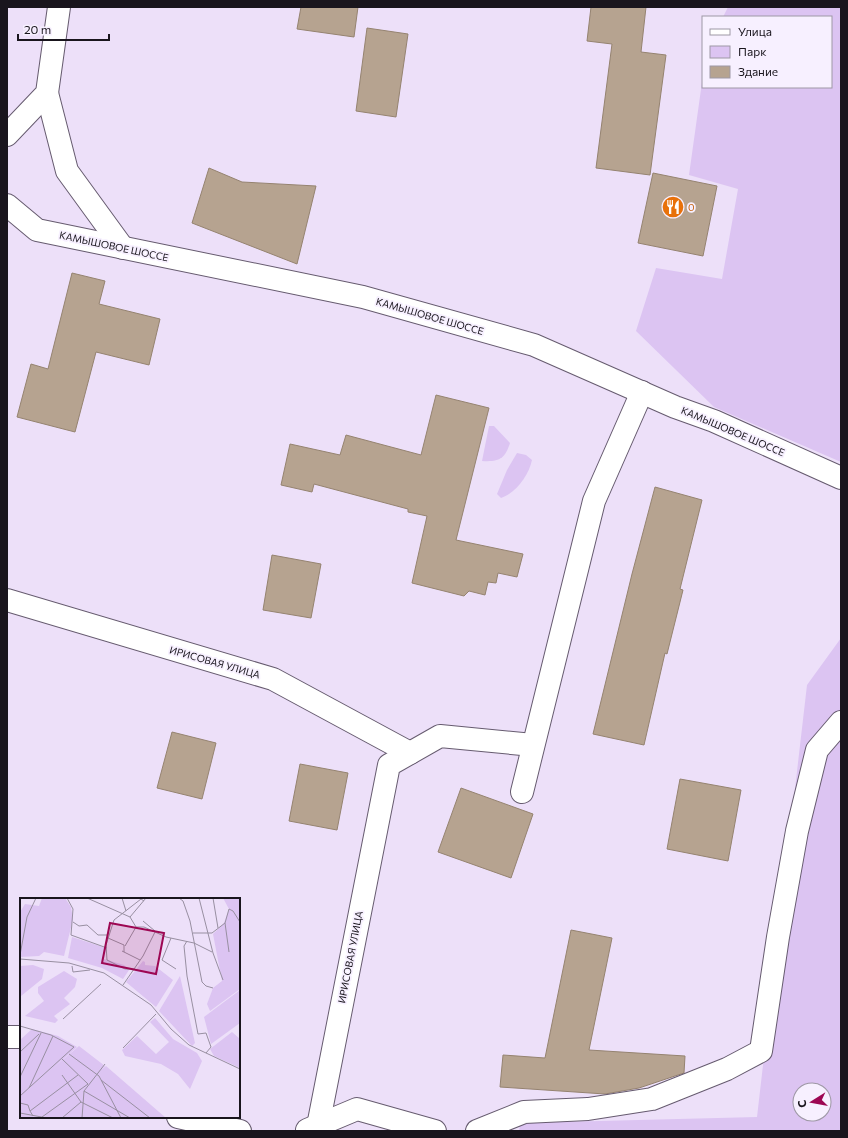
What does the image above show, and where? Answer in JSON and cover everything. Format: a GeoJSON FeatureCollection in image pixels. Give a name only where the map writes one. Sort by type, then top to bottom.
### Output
{"type":"FeatureCollection","features":[{"type":"Feature","properties":{"kind":"street"},"geometry":{"type":"LineString","coordinates":[[58,7],[46,93],[67,171],[123,248]]}},
{"type":"Feature","properties":{"kind":"street"},"geometry":{"type":"LineString","coordinates":[[7,135],[46,93]]}},
{"type":"Feature","properties":{"kind":"street","name":"КАМЫШОВОЕ ШОССЕ"},"geometry":{"type":"LineString","coordinates":[[7,205],[36,230],[363,297],[534,345],[642,392],[714,421],[841,478]]}},
{"type":"Feature","properties":{"kind":"street"},"geometry":{"type":"LineString","coordinates":[[522,792],[594,502],[642,392]]}},
{"type":"Feature","properties":{"kind":"street","name":"ИРИСОВАЯ УЛИЦА"},"geometry":{"type":"LineString","coordinates":[[7,600],[273,679],[410,753]]}},
{"type":"Feature","properties":{"kind":"street"},"geometry":{"type":"LineString","coordinates":[[477,1131],[588,1108],[652,1099],[727,1069],[761,1051],[796,831],[817,750],[841,722]]}},
{"type":"Feature","properties":{"kind":"street","name":"ИРИСОВАЯ УЛИЦА"},"geometry":{"type":"LineString","coordinates":[[312,1128],[389,765],[440,736],[534,745]]}},
{"type":"Feature","properties":{"kind":"street"},"geometry":{"type":"LineString","coordinates":[[7,1037],[20,1037]]}},
{"type":"Feature","properties":{"kind":"street"},"geometry":{"type":"LineString","coordinates":[[312,1128],[357,1109],[435,1131]]}},
{"type":"Feature","properties":{"kind":"street"},"geometry":{"type":"LineString","coordinates":[[182,1118],[240,1131]]}},
{"type":"Feature","properties":{"kind":"green space"},"geometry":{"type":"Polygon","coordinates":[[[728,7],[841,7],[841,462],[714,407],[636,331],[656,268],[722,279],[738,189],[689,175],[702,82],[702,88],[832,88],[832,16],[724,16],[728,7]]]}},
{"type":"Feature","properties":{"kind":"green space"},"geometry":{"type":"Polygon","coordinates":[[[489,426],[494,426],[510,443],[506,453],[497,460],[482,461],[489,426]]]}},
{"type":"Feature","properties":{"kind":"green space"},"geometry":{"type":"Polygon","coordinates":[[[517,453],[526,455],[532,460],[528,472],[517,488],[507,496],[501,498],[497,494],[507,470],[517,453]]]}},
{"type":"Feature","properties":{"kind":"green space"},"geometry":{"type":"Polygon","coordinates":[[[841,638],[841,1131],[519,1131],[520,1123],[757,1117],[807,685],[841,638]]]}},
{"type":"Feature","properties":{"kind":"building"},"geometry":{"type":"Polygon","coordinates":[[[301,7],[358,7],[354,37],[297,29],[301,7]]]}},
{"type":"Feature","properties":{"kind":"building"},"geometry":{"type":"Polygon","coordinates":[[[591,7],[646,7],[641,52],[666,55],[650,175],[596,168],[612,44],[587,41],[591,7]]]}},
{"type":"Feature","properties":{"kind":"building"},"geometry":{"type":"Polygon","coordinates":[[[367,28],[408,34],[396,117],[356,111],[367,28]]]}},
{"type":"Feature","properties":{"kind":"building"},"geometry":{"type":"Polygon","coordinates":[[[209,168],[242,182],[316,186],[297,264],[192,223],[209,168]]]}},
{"type":"Feature","properties":{"kind":"building"},"geometry":{"type":"Polygon","coordinates":[[[653,173],[717,186],[703,256],[638,243],[653,173]]]}},
{"type":"Feature","properties":{"kind":"building"},"geometry":{"type":"Polygon","coordinates":[[[72,273],[105,281],[99,304],[160,319],[149,365],[96,352],[75,432],[17,417],[31,364],[48,369],[72,273]]]}},
{"type":"Feature","properties":{"kind":"building"},"geometry":{"type":"Polygon","coordinates":[[[436,395],[489,408],[456,540],[523,554],[517,577],[498,573],[496,583],[488,582],[485,595],[469,591],[464,596],[412,583],[427,516],[408,512],[408,509],[314,484],[312,492],[281,485],[290,444],[340,455],[346,435],[421,455],[436,395]]]}},
{"type":"Feature","properties":{"kind":"building"},"geometry":{"type":"Polygon","coordinates":[[[655,487],[702,500],[680,589],[683,590],[667,654],[665,653],[644,745],[593,734],[655,487]]]}},
{"type":"Feature","properties":{"kind":"building"},"geometry":{"type":"Polygon","coordinates":[[[272,555],[321,564],[311,618],[263,610],[272,555]]]}},
{"type":"Feature","properties":{"kind":"building"},"geometry":{"type":"Polygon","coordinates":[[[172,732],[216,743],[202,799],[157,788],[172,732]]]}},
{"type":"Feature","properties":{"kind":"building"},"geometry":{"type":"Polygon","coordinates":[[[300,764],[348,773],[337,830],[289,821],[300,764]]]}},
{"type":"Feature","properties":{"kind":"building"},"geometry":{"type":"Polygon","coordinates":[[[680,779],[741,790],[728,861],[667,849],[680,779]]]}},
{"type":"Feature","properties":{"kind":"building"},"geometry":{"type":"Polygon","coordinates":[[[461,788],[533,814],[511,878],[438,852],[461,788]]]}},
{"type":"Feature","properties":{"kind":"building"},"geometry":{"type":"Polygon","coordinates":[[[571,930],[612,938],[589,1050],[685,1056],[684,1073],[639,1088],[605,1094],[500,1087],[503,1055],[545,1058],[571,930]]]}},
{"type":"Feature","properties":{"kind":"place","name":"0"},"geometry":{"type":"Point","coordinates":[673,207]}}]}
